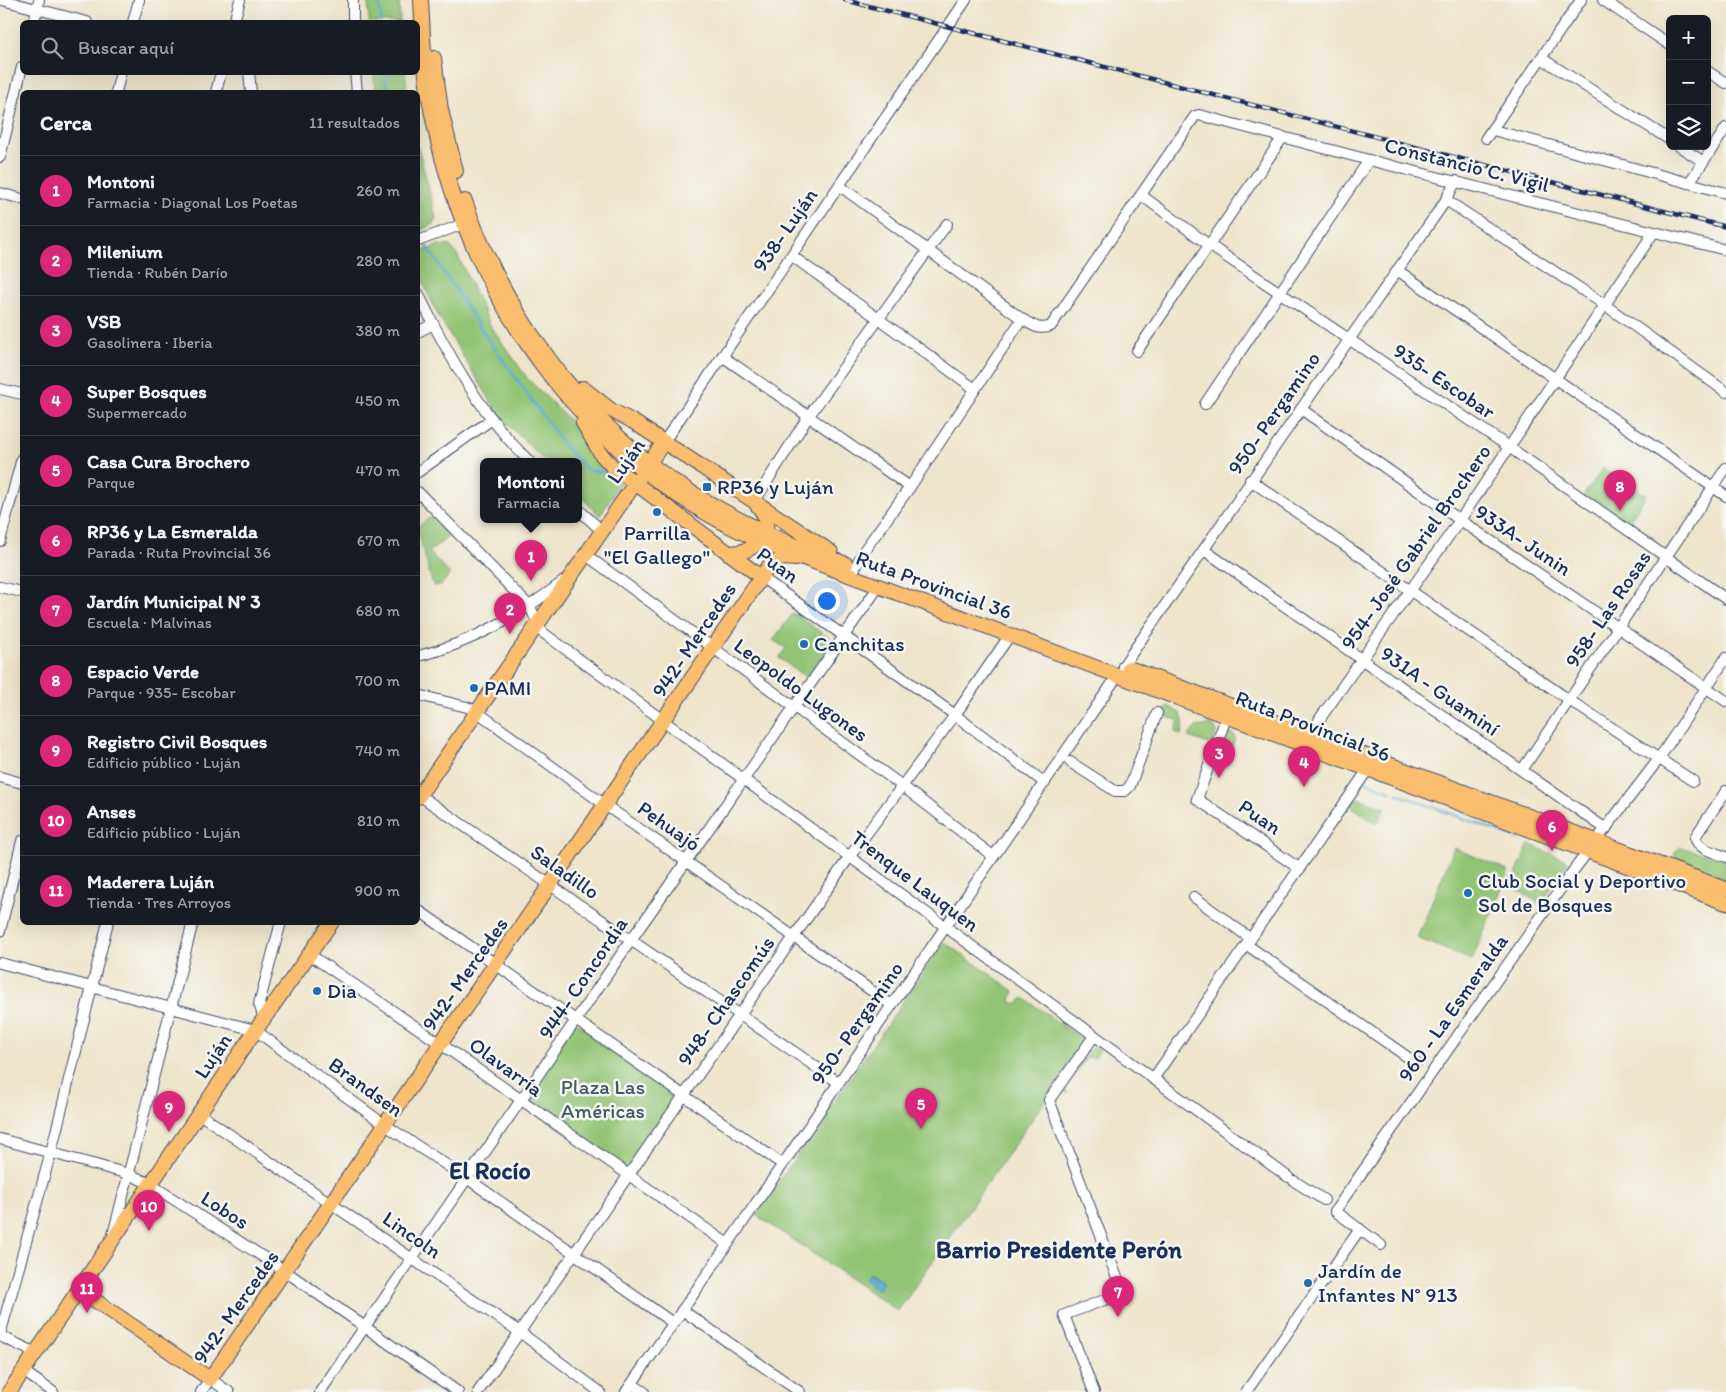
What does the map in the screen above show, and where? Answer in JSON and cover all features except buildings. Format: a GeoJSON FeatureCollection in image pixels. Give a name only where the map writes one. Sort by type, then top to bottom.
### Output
{"type":"FeatureCollection","features":[{"type":"Feature","properties":{"kind":"main road","name":"Ruta Provincial 36"},"geometry":{"type":"LineString","coordinates":[[421,0],[431,109],[445,168],[463,224],[496,296],[551,378],[599,431],[646,467],[694,493],[762,537],[817,563],[1010,635],[1314,736],[1592,846],[1726,903]]}},
{"type":"Feature","properties":{"kind":"main road","name":"Ruta Provincial 36"},"geometry":{"type":"LineString","coordinates":[[430,0],[436,75],[449,145],[458,182],[488,257],[522,319],[540,347],[577,392],[646,467]]}},
{"type":"Feature","properties":{"kind":"main road"},"geometry":{"type":"LineString","coordinates":[[522,319],[542,337],[587,392],[855,568]]}},
{"type":"Feature","properties":{"kind":"main road","name":"Puan"},"geometry":{"type":"LineString","coordinates":[[551,378],[557,390],[590,432],[606,461],[761,577]]}},
{"type":"Feature","properties":{"kind":"main road","name":"Luján"},"geometry":{"type":"LineString","coordinates":[[420,793],[663,443]]}},
{"type":"Feature","properties":{"kind":"main road"},"geometry":{"type":"LineString","coordinates":[[728,553],[752,550],[762,537],[764,513],[754,502]]}},
{"type":"Feature","properties":{"kind":"main road","name":"Ruta Provincial 36"},"geometry":{"type":"LineString","coordinates":[[762,537],[855,568],[1121,671],[1227,715],[1369,768],[1592,846],[1726,889]]}},
{"type":"Feature","properties":{"kind":"main road","name":"942- Mercedes"},"geometry":{"type":"LineString","coordinates":[[210,1379],[761,577],[774,562],[783,558],[817,563]]}},
{"type":"Feature","properties":{"kind":"main road","name":"Luján"},"geometry":{"type":"LineString","coordinates":[[80,1290],[198,1113],[330,925]]}},
{"type":"Feature","properties":{"kind":"main road"},"geometry":{"type":"LineString","coordinates":[[8,1392],[80,1290],[210,1379]]}},
{"type":"Feature","properties":{"kind":"street"},"geometry":{"type":"LineString","coordinates":[[2,0],[38,5],[81,20]]}},
{"type":"Feature","properties":{"kind":"street"},"geometry":{"type":"LineString","coordinates":[[134,20],[139,0]]}},
{"type":"Feature","properties":{"kind":"street"},"geometry":{"type":"LineString","coordinates":[[353,0],[353,20]]}},
{"type":"Feature","properties":{"kind":"street","name":"938- Luján"},"geometry":{"type":"LineString","coordinates":[[663,443],[966,0]]}},
{"type":"Feature","properties":{"kind":"street"},"geometry":{"type":"LineString","coordinates":[[1581,0],[1489,134],[1726,193]]}},
{"type":"Feature","properties":{"kind":"street"},"geometry":{"type":"LineString","coordinates":[[1603,0],[1666,42]]}},
{"type":"Feature","properties":{"kind":"street"},"geometry":{"type":"LineString","coordinates":[[235,20],[240,1]]}},
{"type":"Feature","properties":{"kind":"street"},"geometry":{"type":"LineString","coordinates":[[240,1],[243,20]]}},
{"type":"Feature","properties":{"kind":"street"},"geometry":{"type":"LineString","coordinates":[[34,20],[38,5]]}},
{"type":"Feature","properties":{"kind":"street"},"geometry":{"type":"LineString","coordinates":[[1541,58],[1666,137]]}},
{"type":"Feature","properties":{"kind":"street"},"geometry":{"type":"LineString","coordinates":[[1711,74],[1726,83]]}},
{"type":"Feature","properties":{"kind":"street"},"geometry":{"type":"LineString","coordinates":[[0,157],[20,75]]}},
{"type":"Feature","properties":{"kind":"street"},"geometry":{"type":"LineString","coordinates":[[116,90],[120,75]]}},
{"type":"Feature","properties":{"kind":"street"},"geometry":{"type":"LineString","coordinates":[[216,90],[220,75]]}},
{"type":"Feature","properties":{"kind":"street"},"geometry":{"type":"LineString","coordinates":[[249,75],[251,90]]}},
{"type":"Feature","properties":{"kind":"street"},"geometry":{"type":"LineString","coordinates":[[355,75],[357,90]]}},
{"type":"Feature","properties":{"kind":"street","name":"Constancio C. Vigil"},"geometry":{"type":"LineString","coordinates":[[1140,195],[1195,116],[1199,115],[1726,250]]}},
{"type":"Feature","properties":{"kind":"street"},"geometry":{"type":"LineString","coordinates":[[1689,183],[1702,160],[1726,128]]}},
{"type":"Feature","properties":{"kind":"street"},"geometry":{"type":"LineString","coordinates":[[1138,351],[1283,137]]}},
{"type":"Feature","properties":{"kind":"street"},"geometry":{"type":"LineString","coordinates":[[1686,150],[1702,160]]}},
{"type":"Feature","properties":{"kind":"street"},"geometry":{"type":"LineString","coordinates":[[1205,404],[1278,292],[1369,160]]}},
{"type":"Feature","properties":{"kind":"street","name":"950- Pergamino"},"geometry":{"type":"LineString","coordinates":[[629,1388],[838,1082],[947,929],[993,856],[1045,783],[1250,480],[1446,200],[1456,181]]}},
{"type":"Feature","properties":{"kind":"street"},"geometry":{"type":"LineString","coordinates":[[840,186],[1038,329],[1051,326],[1140,195]]}},
{"type":"Feature","properties":{"kind":"street"},"geometry":{"type":"LineString","coordinates":[[0,193],[20,198]]}},
{"type":"Feature","properties":{"kind":"street","name":"935- Escobar"},"geometry":{"type":"LineString","coordinates":[[1140,195],[1209,245],[1509,447],[1726,599]]}},
{"type":"Feature","properties":{"kind":"street"},"geometry":{"type":"LineString","coordinates":[[1446,200],[1605,305],[1726,392]]}},
{"type":"Feature","properties":{"kind":"street"},"geometry":{"type":"LineString","coordinates":[[420,240],[463,224]]}},
{"type":"Feature","properties":{"kind":"street"},"geometry":{"type":"LineString","coordinates":[[754,502],[808,417],[946,224]]}},
{"type":"Feature","properties":{"kind":"street","name":"954- José Gabriel Brochero"},"geometry":{"type":"LineString","coordinates":[[1314,736],[1319,720],[1460,520],[1654,232]]}},
{"type":"Feature","properties":{"kind":"street"},"geometry":{"type":"LineString","coordinates":[[792,256],[975,390]]}},
{"type":"Feature","properties":{"kind":"street"},"geometry":{"type":"LineString","coordinates":[[1397,270],[1726,496]]}},
{"type":"Feature","properties":{"kind":"street"},"geometry":{"type":"LineString","coordinates":[[420,297],[460,372],[492,419],[526,458]]}},
{"type":"Feature","properties":{"kind":"street"},"geometry":{"type":"LineString","coordinates":[[855,568],[863,552],[910,487],[1022,319]]}},
{"type":"Feature","properties":{"kind":"street"},"geometry":{"type":"LineString","coordinates":[[420,331],[433,324]]}},
{"type":"Feature","properties":{"kind":"street"},"geometry":{"type":"LineString","coordinates":[[722,356],[910,487]]}},
{"type":"Feature","properties":{"kind":"street"},"geometry":{"type":"LineString","coordinates":[[0,389],[20,394]]}},
{"type":"Feature","properties":{"kind":"street","name":"933A- Junin"},"geometry":{"type":"LineString","coordinates":[[1301,409],[1726,701]]}},
{"type":"Feature","properties":{"kind":"street"},"geometry":{"type":"LineString","coordinates":[[420,471],[492,419]]}},
{"type":"Feature","properties":{"kind":"street"},"geometry":{"type":"LineString","coordinates":[[0,541],[20,466]]}},
{"type":"Feature","properties":{"kind":"street","name":"958- Las Rosas"},"geometry":{"type":"LineString","coordinates":[[1522,770],[1726,468]]}},
{"type":"Feature","properties":{"kind":"street"},"geometry":{"type":"LineString","coordinates":[[1250,480],[1569,700],[1658,760],[1693,781]]}},
{"type":"Feature","properties":{"kind":"street","name":"Trenque Lauquen"},"geometry":{"type":"LineString","coordinates":[[420,494],[530,607],[542,632],[744,777],[947,929],[1153,1079],[1291,1179],[1332,1206],[1381,1245]]}},
{"type":"Feature","properties":{"kind":"street"},"geometry":{"type":"LineString","coordinates":[[582,513],[602,531]]}},
{"type":"Feature","properties":{"kind":"street","name":"931A - Guaminí"},"geometry":{"type":"LineString","coordinates":[[1204,550],[1606,829]]}},
{"type":"Feature","properties":{"kind":"street","name":"Leopoldo Lugones"},"geometry":{"type":"LineString","coordinates":[[586,555],[712,649],[901,785],[993,856]]}},
{"type":"Feature","properties":{"kind":"street"},"geometry":{"type":"LineString","coordinates":[[420,655],[469,640],[530,607],[572,574]]}},
{"type":"Feature","properties":{"kind":"street","name":"Puan"},"geometry":{"type":"LineString","coordinates":[[761,577],[955,715],[1045,783]]}},
{"type":"Feature","properties":{"kind":"street","name":"944- Concordia"},"geometry":{"type":"LineString","coordinates":[[320,1392],[744,777],[879,586]]}},
{"type":"Feature","properties":{"kind":"street"},"geometry":{"type":"LineString","coordinates":[[0,587],[20,592]]}},
{"type":"Feature","properties":{"kind":"street","name":"948- Chascomús"},"geometry":{"type":"LineString","coordinates":[[478,1392],[521,1333],[684,1094],[850,856],[901,785],[955,715],[1010,635]]}},
{"type":"Feature","properties":{"kind":"street","name":"960 - La Esmeralda"},"geometry":{"type":"LineString","coordinates":[[1332,1206],[1424,1068],[1658,760],[1726,658]]}},
{"type":"Feature","properties":{"kind":"street","name":"Pehuajó"},"geometry":{"type":"LineString","coordinates":[[420,695],[476,711],[605,805],[892,1005]]}},
{"type":"Feature","properties":{"kind":"street"},"geometry":{"type":"LineString","coordinates":[[1070,762],[1115,791],[1123,792],[1130,786],[1157,713]]}},
{"type":"Feature","properties":{"kind":"street","name":"Puan"},"geometry":{"type":"LineString","coordinates":[[1227,715],[1197,799],[1300,869]]}},
{"type":"Feature","properties":{"kind":"street"},"geometry":{"type":"LineString","coordinates":[[1153,1079],[1369,768]]}},
{"type":"Feature","properties":{"kind":"street"},"geometry":{"type":"LineString","coordinates":[[0,777],[20,783]]}},
{"type":"Feature","properties":{"kind":"street"},"geometry":{"type":"LineString","coordinates":[[1726,791],[1696,833],[1696,841],[1701,847],[1726,857]]}},
{"type":"Feature","properties":{"kind":"street","name":"Saladillo"},"geometry":{"type":"LineString","coordinates":[[420,797],[551,884],[838,1082]]}},
{"type":"Feature","properties":{"kind":"street"},"geometry":{"type":"LineString","coordinates":[[0,931],[20,849]]}},
{"type":"Feature","properties":{"kind":"street"},"geometry":{"type":"LineString","coordinates":[[1194,897],[1249,942],[1424,1068]]}},
{"type":"Feature","properties":{"kind":"street"},"geometry":{"type":"LineString","coordinates":[[420,911],[575,1022],[684,1094],[782,1164]]}},
{"type":"Feature","properties":{"kind":"street"},"geometry":{"type":"LineString","coordinates":[[36,1353],[0,1335],[51,1152],[107,925]]}},
{"type":"Feature","properties":{"kind":"street"},"geometry":{"type":"LineString","coordinates":[[110,1245],[172,1010],[192,925]]}},
{"type":"Feature","properties":{"kind":"street"},"geometry":{"type":"LineString","coordinates":[[264,1018],[259,1004],[280,925]]}},
{"type":"Feature","properties":{"kind":"street","name":"Olavarría"},"geometry":{"type":"LineString","coordinates":[[310,955],[442,1043],[521,1102],[728,1244]]}},
{"type":"Feature","properties":{"kind":"street","name":"Brandsen"},"geometry":{"type":"LineString","coordinates":[[0,963],[172,1010],[247,1026],[255,1030],[385,1125],[468,1179],[673,1323]]}},
{"type":"Feature","properties":{"kind":"street"},"geometry":{"type":"LineString","coordinates":[[1094,1036],[1049,1100],[1123,1293],[1064,1314],[1094,1392]]}},
{"type":"Feature","properties":{"kind":"street","name":"Lincoln"},"geometry":{"type":"LineString","coordinates":[[198,1113],[413,1258],[521,1333],[600,1392]]}},
{"type":"Feature","properties":{"kind":"street","name":"Lobos"},"geometry":{"type":"LineString","coordinates":[[0,1139],[129,1174],[150,1184],[285,1271],[458,1392]]}},
{"type":"Feature","properties":{"kind":"street"},"geometry":{"type":"LineString","coordinates":[[1246,1392],[1360,1229]]}},
{"type":"Feature","properties":{"kind":"street"},"geometry":{"type":"LineString","coordinates":[[682,1310],[800,1392]]}},
{"type":"Feature","properties":{"kind":"street"},"geometry":{"type":"LineString","coordinates":[[23,1371],[53,1392]]}},
{"type":"Feature","properties":{"kind":"street"},"geometry":{"type":"LineString","coordinates":[[210,1379],[229,1392]]}},
{"type":"Feature","properties":{"kind":"street","name":"942- Mercedes"},"geometry":{"type":"LineString","coordinates":[[201,1392],[210,1379]]}},
{"type":"Feature","properties":{"kind":"street"},"geometry":{"type":"LineString","coordinates":[[629,1388],[644,1392]]}},
{"type":"Feature","properties":{"kind":"green space"},"geometry":{"type":"Polygon","coordinates":[[[368,0],[399,0],[400,20],[369,20],[368,0]]]}},
{"type":"Feature","properties":{"kind":"green space"},"geometry":{"type":"Polygon","coordinates":[[[373,75],[405,75],[407,90],[376,90],[373,75]]]}},
{"type":"Feature","properties":{"kind":"green space"},"geometry":{"type":"Polygon","coordinates":[[[420,155],[436,218],[432,225],[420,230],[420,155]]]}},
{"type":"Feature","properties":{"kind":"green space"},"geometry":{"type":"Polygon","coordinates":[[[439,245],[450,246],[457,254],[491,327],[528,379],[625,475],[600,516],[582,497],[582,458],[542,458],[502,419],[440,319],[420,276],[420,252],[439,245]]]}},
{"type":"Feature","properties":{"kind":"green space"},"geometry":{"type":"Polygon","coordinates":[[[1603,468],[1646,495],[1626,526],[1583,496],[1603,468]]]}},
{"type":"Feature","properties":{"kind":"green space"},"geometry":{"type":"Polygon","coordinates":[[[430,517],[449,536],[429,552],[450,574],[441,585],[433,586],[420,538],[420,525],[430,517]]]}},
{"type":"Feature","properties":{"kind":"green space","name":"Canchitas"},"geometry":{"type":"Polygon","coordinates":[[[793,613],[832,640],[807,678],[779,658],[786,648],[773,640],[793,613]]]}},
{"type":"Feature","properties":{"kind":"green space"},"geometry":{"type":"Polygon","coordinates":[[[1168,706],[1181,714],[1184,724],[1181,735],[1175,732],[1179,721],[1162,715],[1168,706]]]}},
{"type":"Feature","properties":{"kind":"green space"},"geometry":{"type":"Polygon","coordinates":[[[1210,725],[1217,732],[1212,745],[1188,737],[1196,727],[1210,725]]]}},
{"type":"Feature","properties":{"kind":"green space"},"geometry":{"type":"Polygon","coordinates":[[[1229,733],[1234,735],[1235,739],[1230,754],[1223,755],[1219,753],[1223,738],[1229,733]]]}},
{"type":"Feature","properties":{"kind":"green space"},"geometry":{"type":"Polygon","coordinates":[[[1358,798],[1385,807],[1381,816],[1383,818],[1376,824],[1350,805],[1358,798]]]}},
{"type":"Feature","properties":{"kind":"green space"},"geometry":{"type":"Polygon","coordinates":[[[1529,844],[1568,861],[1541,904],[1511,886],[1529,844]]]}},
{"type":"Feature","properties":{"kind":"green space"},"geometry":{"type":"Polygon","coordinates":[[[1680,847],[1726,860],[1726,880],[1675,859],[1675,852],[1680,847]]]}},
{"type":"Feature","properties":{"kind":"green space","name":"Club Social y Deportivo Sol de Bosques"},"geometry":{"type":"Polygon","coordinates":[[[1454,848],[1509,871],[1472,960],[1417,938],[1454,848]]]}},
{"type":"Feature","properties":{"kind":"green space"},"geometry":{"type":"Polygon","coordinates":[[[944,942],[1014,991],[1011,1001],[1016,1004],[1024,998],[1086,1042],[898,1311],[756,1215],[944,942]]]}},
{"type":"Feature","properties":{"kind":"green space","name":"Plaza Las Américas"},"geometry":{"type":"Polygon","coordinates":[[[575,1022],[685,1094],[629,1176],[521,1102],[575,1022]]]}},
{"type":"Feature","properties":{"kind":"green space"},"geometry":{"type":"Polygon","coordinates":[[[1092,1047],[1100,1050],[1095,1058],[1087,1057],[1064,1089],[1067,1094],[1061,1090],[1092,1047]]]}},
{"type":"Feature","properties":{"kind":"water"},"geometry":{"type":"Polygon","coordinates":[[[869,1273],[883,1282],[878,1290],[864,1280],[869,1273]]]}},
{"type":"Feature","properties":{"kind":"waterway"},"geometry":{"type":"LineString","coordinates":[[379,0],[382,20]]}},
{"type":"Feature","properties":{"kind":"waterway"},"geometry":{"type":"LineString","coordinates":[[385,75],[387,90]]}},
{"type":"Feature","properties":{"kind":"waterway"},"geometry":{"type":"LineString","coordinates":[[426,245],[483,332],[566,448],[576,458]]}},
{"type":"Feature","properties":{"kind":"waterway"},"geometry":{"type":"LineString","coordinates":[[582,465],[587,470],[612,473]]}},
{"type":"Feature","properties":{"kind":"waterway"},"geometry":{"type":"LineString","coordinates":[[1364,781],[1390,791]]}},
{"type":"Feature","properties":{"kind":"waterway"},"geometry":{"type":"LineString","coordinates":[[1398,794],[1519,839]]}},
{"type":"Feature","properties":{"kind":"railway"},"geometry":{"type":"LineString","coordinates":[[845,0],[1726,227]]}},
{"type":"Feature","properties":{"kind":"place","name":"RP36 y Luján"},"geometry":{"type":"Point","coordinates":[707,487]}},
{"type":"Feature","properties":{"kind":"place","name":"Espacio Verde"},"geometry":{"type":"Point","coordinates":[1620,511]}},
{"type":"Feature","properties":{"kind":"place","name":"Parrilla \"El Gallego\""},"geometry":{"type":"Point","coordinates":[657,512]}},
{"type":"Feature","properties":{"kind":"place","name":"Montoni"},"geometry":{"type":"Point","coordinates":[531,581]}},
{"type":"Feature","properties":{"kind":"place","name":"Milenium"},"geometry":{"type":"Point","coordinates":[510,634]}},
{"type":"Feature","properties":{"kind":"place","name":"Canchitas"},"geometry":{"type":"Point","coordinates":[804,644]}},
{"type":"Feature","properties":{"kind":"place","name":"PAMI"},"geometry":{"type":"Point","coordinates":[474,688]}},
{"type":"Feature","properties":{"kind":"place","name":"VSB"},"geometry":{"type":"Point","coordinates":[1219,778]}},
{"type":"Feature","properties":{"kind":"place","name":"Super Bosques"},"geometry":{"type":"Point","coordinates":[1304,787]}},
{"type":"Feature","properties":{"kind":"place","name":"RP36 y La Esmeralda"},"geometry":{"type":"Point","coordinates":[1552,851]}},
{"type":"Feature","properties":{"kind":"place","name":"Club Social y Deportivo Sol de Bosques"},"geometry":{"type":"Point","coordinates":[1468,893]}},
{"type":"Feature","properties":{"kind":"place","name":"Dia"},"geometry":{"type":"Point","coordinates":[317,991]}},
{"type":"Feature","properties":{"kind":"place","name":"Casa Cura Brochero"},"geometry":{"type":"Point","coordinates":[921,1129]}},
{"type":"Feature","properties":{"kind":"place","name":"Registro Civil Bosques"},"geometry":{"type":"Point","coordinates":[169,1132]}},
{"type":"Feature","properties":{"kind":"place","name":"Anses"},"geometry":{"type":"Point","coordinates":[149,1231]}},
{"type":"Feature","properties":{"kind":"place","name":"Jardín de Infantes N° 913"},"geometry":{"type":"Point","coordinates":[1308,1283]}},
{"type":"Feature","properties":{"kind":"place","name":"Maderera Luján"},"geometry":{"type":"Point","coordinates":[87,1313]}},
{"type":"Feature","properties":{"kind":"place","name":"Jardín Municipal N° 3"},"geometry":{"type":"Point","coordinates":[1118,1317]}},
{"type":"Feature","properties":{"kind":"district","name":"El Rocío"},"geometry":{"type":"Point","coordinates":[490,1171]}},
{"type":"Feature","properties":{"kind":"district","name":"Barrio Presidente Perón"},"geometry":{"type":"Point","coordinates":[1059,1250]}}]}
